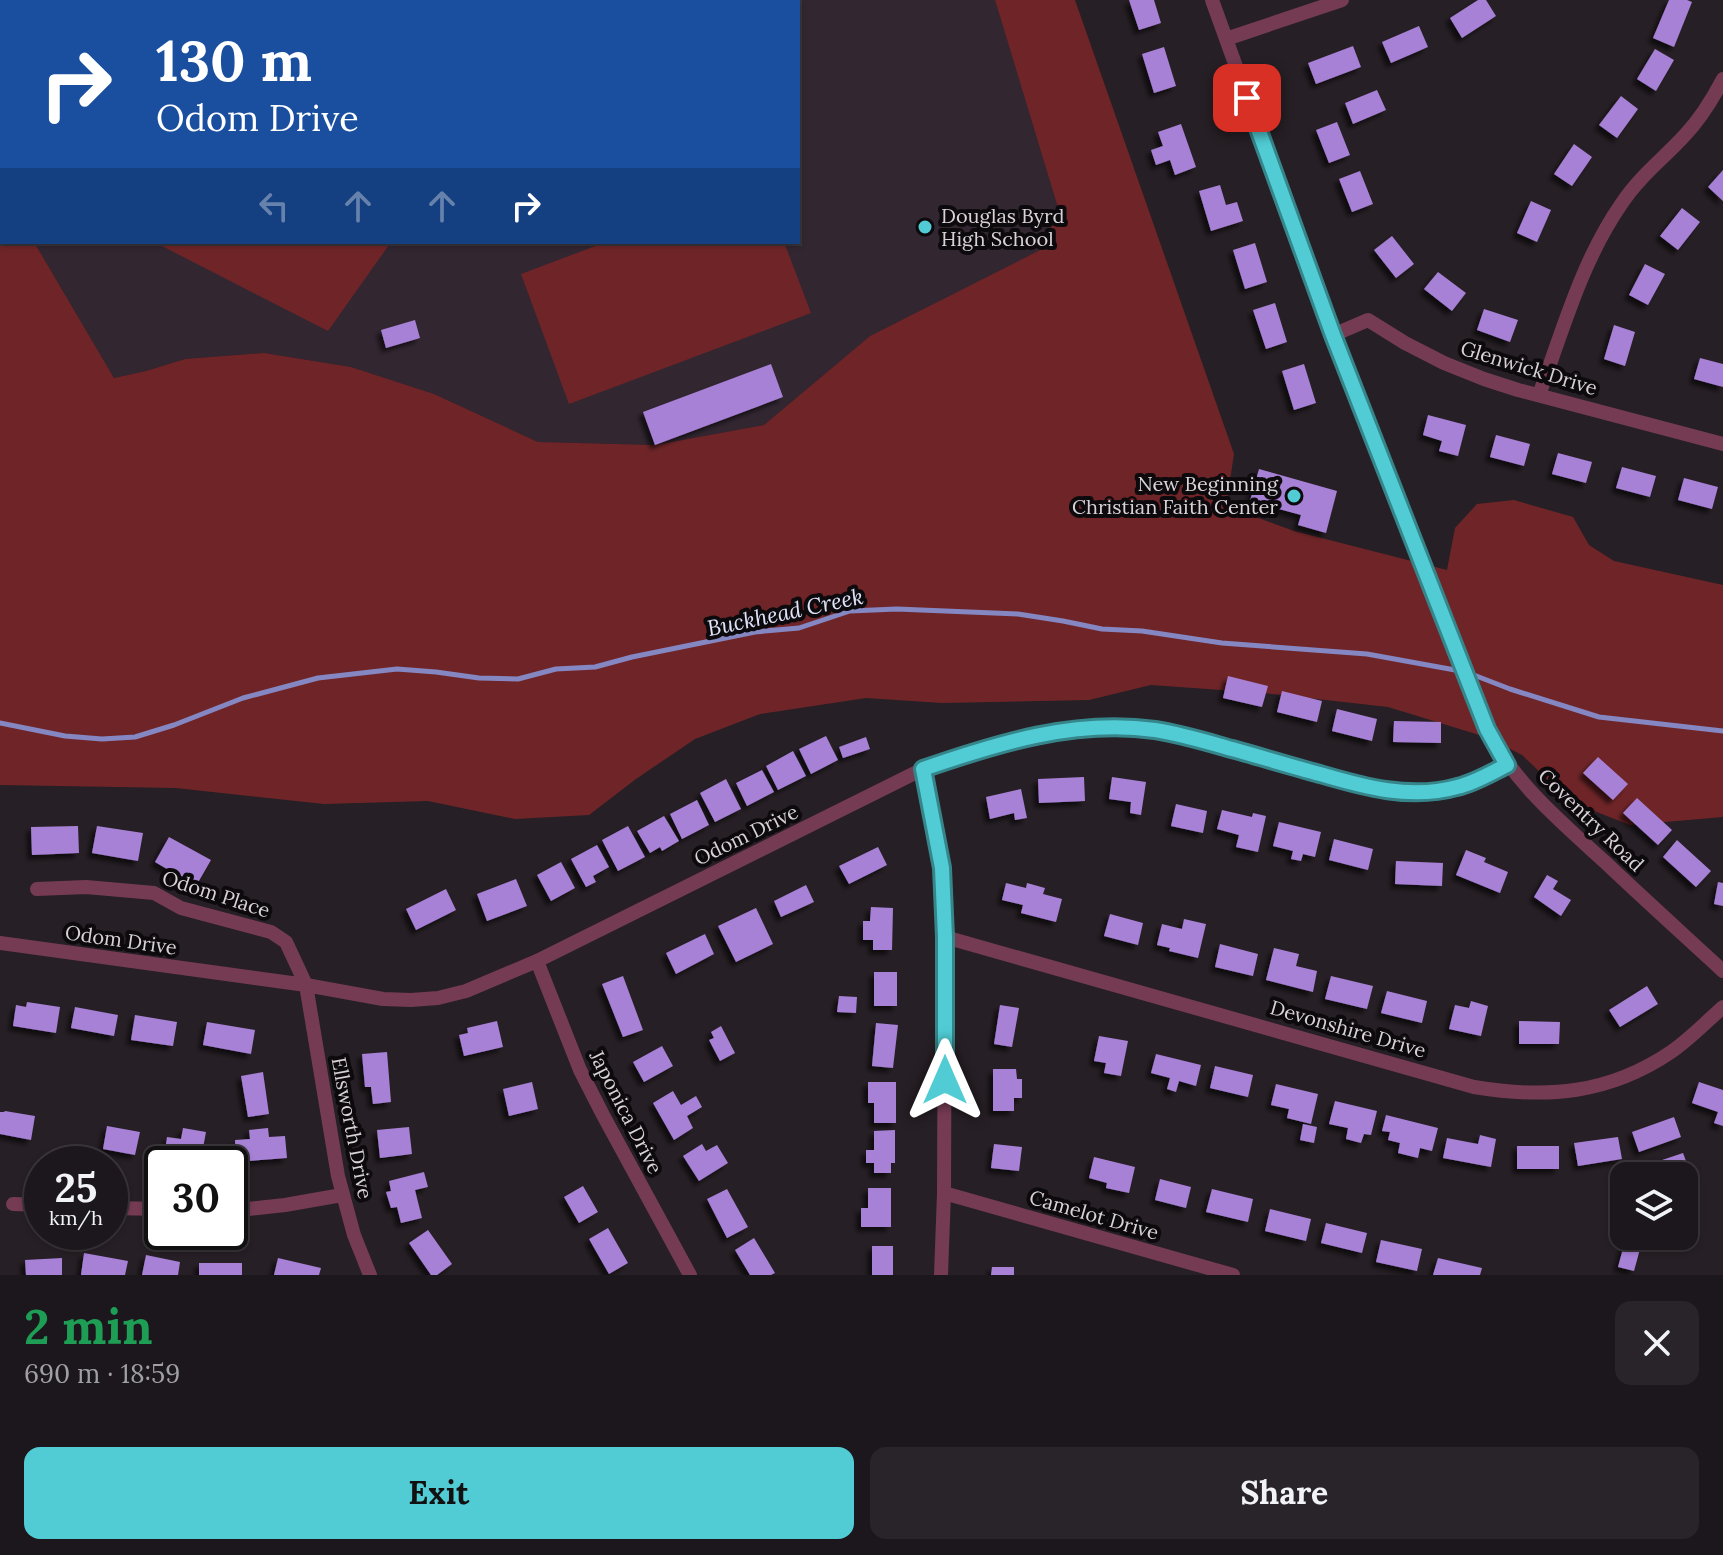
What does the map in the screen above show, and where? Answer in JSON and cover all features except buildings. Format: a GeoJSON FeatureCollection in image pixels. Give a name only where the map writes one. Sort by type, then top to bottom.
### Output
{"type":"FeatureCollection","features":[{"type":"Feature","properties":{"kind":"street","name":"Coventry Road"},"geometry":{"type":"LineString","coordinates":[[1212,0],[1333,335],[1487,729],[1507,765],[1553,815],[1723,971]]}},
{"type":"Feature","properties":{"kind":"street"},"geometry":{"type":"LineString","coordinates":[[1226,39],[1342,0]]}},
{"type":"Feature","properties":{"kind":"street"},"geometry":{"type":"LineString","coordinates":[[1539,395],[1584,272],[1606,226],[1644,175],[1701,117],[1723,79]]}},
{"type":"Feature","properties":{"kind":"street","name":"Glenwick Drive"},"geometry":{"type":"LineString","coordinates":[[1333,335],[1368,320],[1444,363],[1484,379],[1723,444]]}},
{"type":"Feature","properties":{"kind":"street","name":"Odom Drive"},"geometry":{"type":"LineString","coordinates":[[0,943],[306,985],[383,999],[438,998],[466,991],[537,961],[923,769],[982,748],[1063,730],[1117,726],[1156,730],[1191,737],[1373,789],[1403,793],[1457,788],[1507,765]]}},
{"type":"Feature","properties":{"kind":"street"},"geometry":{"type":"LineString","coordinates":[[923,769],[942,868],[945,937],[941,1275]]}},
{"type":"Feature","properties":{"kind":"street","name":"Odom Place"},"geometry":{"type":"LineString","coordinates":[[37,889],[86,887],[154,893],[181,908],[271,932],[286,942],[306,985]]}},
{"type":"Feature","properties":{"kind":"street","name":"Devonshire Drive"},"geometry":{"type":"LineString","coordinates":[[945,937],[1474,1087],[1510,1093],[1568,1091],[1623,1077],[1650,1066],[1674,1050],[1723,1007]]}},
{"type":"Feature","properties":{"kind":"street","name":"Japonica Drive"},"geometry":{"type":"LineString","coordinates":[[537,961],[580,1070],[690,1275]]}},
{"type":"Feature","properties":{"kind":"street","name":"Ellsworth Drive"},"geometry":{"type":"LineString","coordinates":[[306,985],[342,1195],[370,1275]]}},
{"type":"Feature","properties":{"kind":"street","name":"Camelot Drive"},"geometry":{"type":"LineString","coordinates":[[944,1193],[1233,1275]]}},
{"type":"Feature","properties":{"kind":"street"},"geometry":{"type":"LineString","coordinates":[[248,1209],[342,1195]]}},
{"type":"Feature","properties":{"kind":"street"},"geometry":{"type":"LineString","coordinates":[[13,1204],[24,1204]]}},
{"type":"Feature","properties":{"kind":"shaded area","name":"Douglas Byrd High School"},"geometry":{"type":"Polygon","coordinates":[[[800,0],[995,0],[1059,211],[1040,250],[870,336],[764,425],[655,445],[538,442],[434,394],[351,367],[264,353],[185,359],[114,378],[35,244],[800,244],[800,0]]]}},
{"type":"Feature","properties":{"kind":"shaded area"},"geometry":{"type":"Polygon","coordinates":[[[995,0],[1075,0],[1234,454],[1226,506],[1294,531],[1447,570],[1455,528],[1477,504],[1514,500],[1573,517],[1589,545],[1614,561],[1723,585],[1723,817],[1630,825],[1571,802],[1522,755],[1489,738],[1388,707],[1264,693],[1151,685],[1089,700],[942,703],[866,698],[760,714],[695,739],[589,815],[515,819],[428,801],[324,804],[176,788],[0,785],[0,244],[35,244],[114,378],[185,359],[264,353],[351,367],[434,394],[538,442],[655,445],[764,425],[870,336],[1040,250],[1059,211],[995,0]]]}},
{"type":"Feature","properties":{"kind":"shaded area"},"geometry":{"type":"Polygon","coordinates":[[[158,244],[390,244],[328,331],[158,244]]]}},
{"type":"Feature","properties":{"kind":"shaded area"},"geometry":{"type":"Polygon","coordinates":[[[601,244],[785,244],[811,313],[569,404],[521,274],[601,244]]]}},
{"type":"Feature","properties":{"kind":"waterway","name":"Buckhead Creek"},"geometry":{"type":"LineString","coordinates":[[0,723],[65,736],[102,739],[135,737],[243,698],[318,678],[397,669],[518,679],[556,669],[595,667],[755,632],[799,628],[850,611],[897,609],[1018,614],[1102,629],[1142,631],[1222,643],[1367,654],[1466,672],[1599,717],[1723,731]]}},
{"type":"Feature","properties":{"kind":"place","name":"Douglas Byrd High School"},"geometry":{"type":"Point","coordinates":[925,227]}},
{"type":"Feature","properties":{"kind":"place","name":"New Beginning Christian Faith Center"},"geometry":{"type":"Point","coordinates":[1294,496]}},
{"type":"Feature","properties":{"kind":"route"},"geometry":{"type":"LineString","coordinates":[[945,1080],[942,868],[923,769],[982,748],[1063,730],[1117,726],[1191,737],[1373,789],[1403,793],[1457,788],[1507,765],[1487,729],[1333,335],[1247,98]]}}]}
